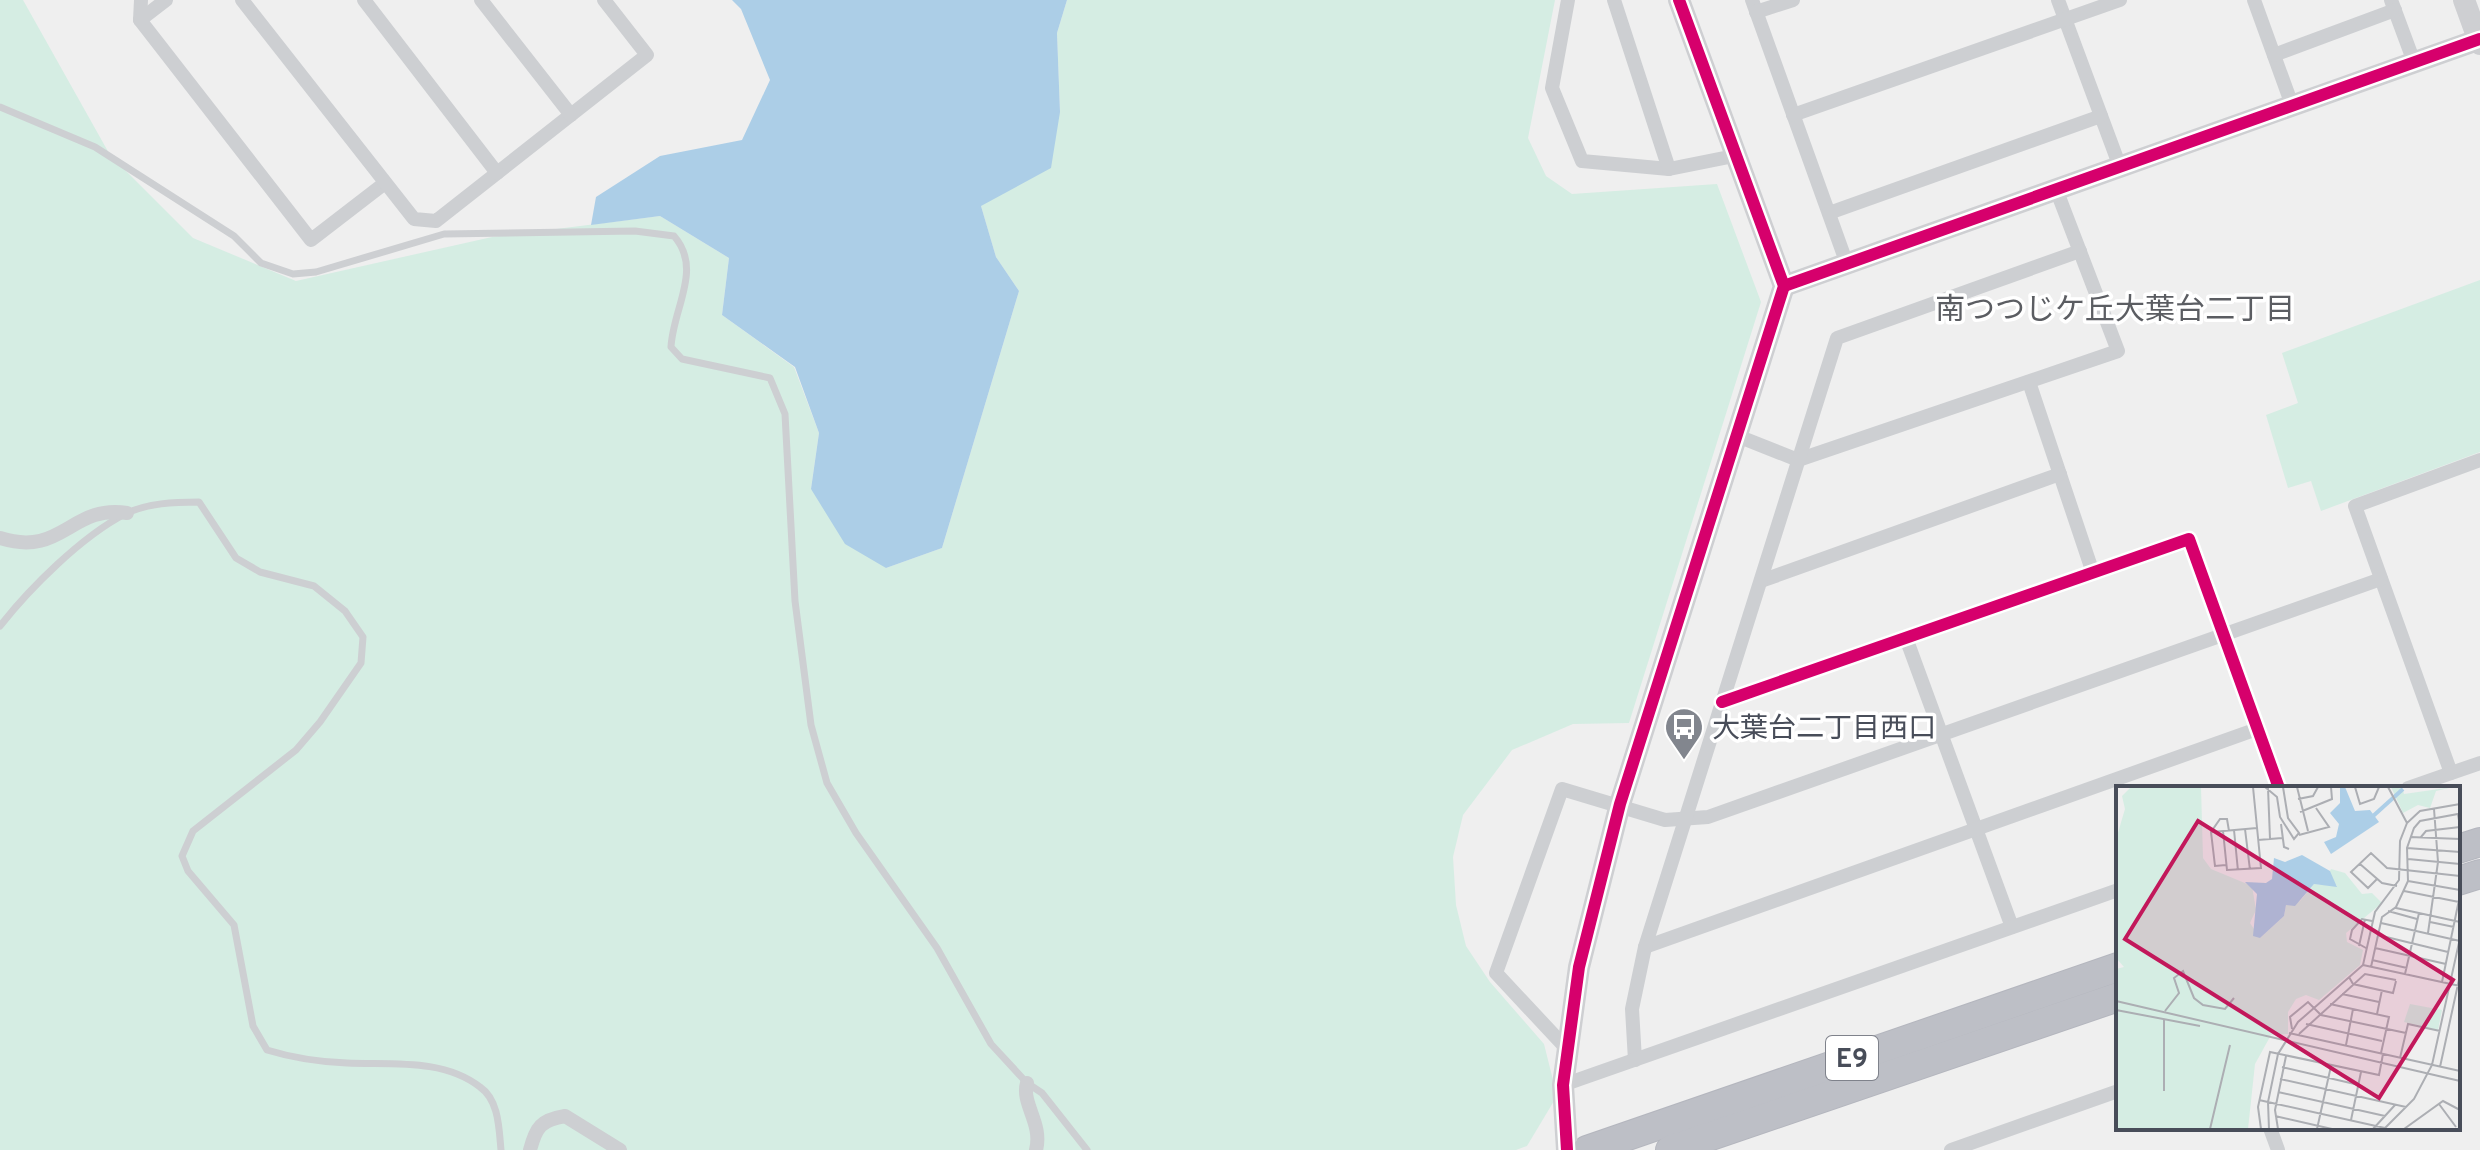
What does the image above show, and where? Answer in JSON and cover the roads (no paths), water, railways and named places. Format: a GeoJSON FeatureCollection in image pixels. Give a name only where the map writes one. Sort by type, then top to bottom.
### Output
{"type":"FeatureCollection","features":[{"type":"Feature","properties":{"kind":"highway"},"geometry":{"type":"LineString","coordinates":[[2460,848],[2480,842]]}},
{"type":"Feature","properties":{"kind":"highway"},"geometry":{"type":"LineString","coordinates":[[2460,880],[2480,874]]}},
{"type":"Feature","properties":{"kind":"highway","name":"E9"},"geometry":{"type":"LineString","coordinates":[[1587,1150],[2116,968]]}},
{"type":"Feature","properties":{"kind":"highway","name":"E9"},"geometry":{"type":"LineString","coordinates":[[1670,1150],[2116,998]]}},
{"type":"Feature","properties":{"kind":"street"},"geometry":{"type":"LineString","coordinates":[[141,0],[140,20],[311,240],[385,183]]}},
{"type":"Feature","properties":{"kind":"street"},"geometry":{"type":"LineString","coordinates":[[140,20],[166,0]]}},
{"type":"Feature","properties":{"kind":"street"},"geometry":{"type":"LineString","coordinates":[[242,0],[414,219],[436,221],[647,55],[604,0]]}},
{"type":"Feature","properties":{"kind":"street"},"geometry":{"type":"LineString","coordinates":[[364,0],[497,173]]}},
{"type":"Feature","properties":{"kind":"street"},"geometry":{"type":"LineString","coordinates":[[481,0],[571,115]]}},
{"type":"Feature","properties":{"kind":"street"},"geometry":{"type":"LineString","coordinates":[[1568,0],[1552,88],[1582,161],[1669,169],[1734,156]]}},
{"type":"Feature","properties":{"kind":"street"},"geometry":{"type":"LineString","coordinates":[[1614,0],[1669,169]]}},
{"type":"Feature","properties":{"kind":"street"},"geometry":{"type":"LineString","coordinates":[[1567,1150],[1563,1094],[1566,1048],[1579,967],[1620,804],[1784,286],[1679,0]]}},
{"type":"Feature","properties":{"kind":"street"},"geometry":{"type":"LineString","coordinates":[[1793,0],[1754,6],[1847,264]]}},
{"type":"Feature","properties":{"kind":"street"},"geometry":{"type":"LineString","coordinates":[[2058,0],[2120,167]]}},
{"type":"Feature","properties":{"kind":"street"},"geometry":{"type":"LineString","coordinates":[[1793,115],[2120,0]]}},
{"type":"Feature","properties":{"kind":"street"},"geometry":{"type":"LineString","coordinates":[[2254,0],[2292,105]]}},
{"type":"Feature","properties":{"kind":"street"},"geometry":{"type":"LineString","coordinates":[[1784,286],[2479,41],[2464,0]]}},
{"type":"Feature","properties":{"kind":"street"},"geometry":{"type":"LineString","coordinates":[[2274,55],[2393,5],[2414,62]]}},
{"type":"Feature","properties":{"kind":"street"},"geometry":{"type":"LineString","coordinates":[[1829,213],[2101,116]]}},
{"type":"Feature","properties":{"kind":"street"},"geometry":{"type":"LineString","coordinates":[[1735,435],[1798,460],[2118,351],[2056,189]]}},
{"type":"Feature","properties":{"kind":"street"},"geometry":{"type":"LineString","coordinates":[[1635,1060],[1632,1009],[1645,947],[1837,338],[2080,251]]}},
{"type":"Feature","properties":{"kind":"street"},"geometry":{"type":"LineString","coordinates":[[2029,382],[2093,573]]}},
{"type":"Feature","properties":{"kind":"street"},"geometry":{"type":"LineString","coordinates":[[2451,773],[2355,506],[2480,460]]}},
{"type":"Feature","properties":{"kind":"street"},"geometry":{"type":"LineString","coordinates":[[1761,581],[2060,474]]}},
{"type":"Feature","properties":{"kind":"street"},"geometry":{"type":"LineString","coordinates":[[0,538],[20,544],[51,540],[83,519],[109,510],[127,513]]}},
{"type":"Feature","properties":{"kind":"street"},"geometry":{"type":"LineString","coordinates":[[1722,702],[2189,539],[2278,786]]}},
{"type":"Feature","properties":{"kind":"street"},"geometry":{"type":"LineString","coordinates":[[1566,1048],[1496,973],[1562,789],[1665,820],[1708,817],[2381,579]]}},
{"type":"Feature","properties":{"kind":"street"},"geometry":{"type":"LineString","coordinates":[[1906,638],[2012,927]]}},
{"type":"Feature","properties":{"kind":"street"},"geometry":{"type":"LineString","coordinates":[[1645,947],[2257,729]]}},
{"type":"Feature","properties":{"kind":"street"},"geometry":{"type":"LineString","coordinates":[[2414,786],[2480,763]]}},
{"type":"Feature","properties":{"kind":"street"},"geometry":{"type":"LineString","coordinates":[[1563,1094],[1635,1060],[2116,891]]}},
{"type":"Feature","properties":{"kind":"street"},"geometry":{"type":"LineString","coordinates":[[1027,1083],[1025,1091],[1040,1133],[1036,1150]]}},
{"type":"Feature","properties":{"kind":"street"},"geometry":{"type":"LineString","coordinates":[[1951,1150],[2116,1092]]}},
{"type":"Feature","properties":{"kind":"street"},"geometry":{"type":"LineString","coordinates":[[530,1150],[535,1130],[546,1119],[565,1116],[620,1150]]}},
{"type":"Feature","properties":{"kind":"street"},"geometry":{"type":"LineString","coordinates":[[1997,1134],[2003,1150]]}},
{"type":"Feature","properties":{"kind":"lane"},"geometry":{"type":"LineString","coordinates":[[0,107],[95,147],[234,236],[261,263],[293,274],[316,272],[444,234],[635,231],[674,236],[684,248],[689,272],[672,323],[671,347],[682,359],[770,378],[785,414],[798,628],[811,725],[827,783],[856,833],[937,948],[991,1044],[1027,1083],[1042,1093],[1087,1150]]}},
{"type":"Feature","properties":{"kind":"lane"},"geometry":{"type":"LineString","coordinates":[[0,626],[50,573],[127,513],[170,502],[199,502],[236,558],[260,572],[314,586],[345,611],[363,637],[361,663],[320,722],[296,750],[193,831],[182,856],[188,871],[234,925],[253,1026],[267,1050],[292,1057],[333,1062],[404,1062],[453,1074],[482,1087],[497,1114],[501,1150]]}},
{"type":"Feature","properties":{"kind":"water"},"geometry":{"type":"Polygon","coordinates":[[[732,0],[1067,0],[1057,33],[1060,112],[1051,168],[981,206],[996,257],[1019,291],[942,548],[886,568],[845,544],[811,489],[819,433],[795,367],[722,315],[729,258],[660,216],[591,225],[596,197],[660,156],[742,140],[770,80],[741,9],[732,0]]]}},
{"type":"Feature","properties":{"kind":"place","name":"大葉台二丁目西口"},"geometry":{"type":"Point","coordinates":[1684,761]}},
{"type":"Feature","properties":{"kind":"district","name":"南つつじケ丘大葉台二丁目"},"geometry":{"type":"Point","coordinates":[2115,309]}}]}
